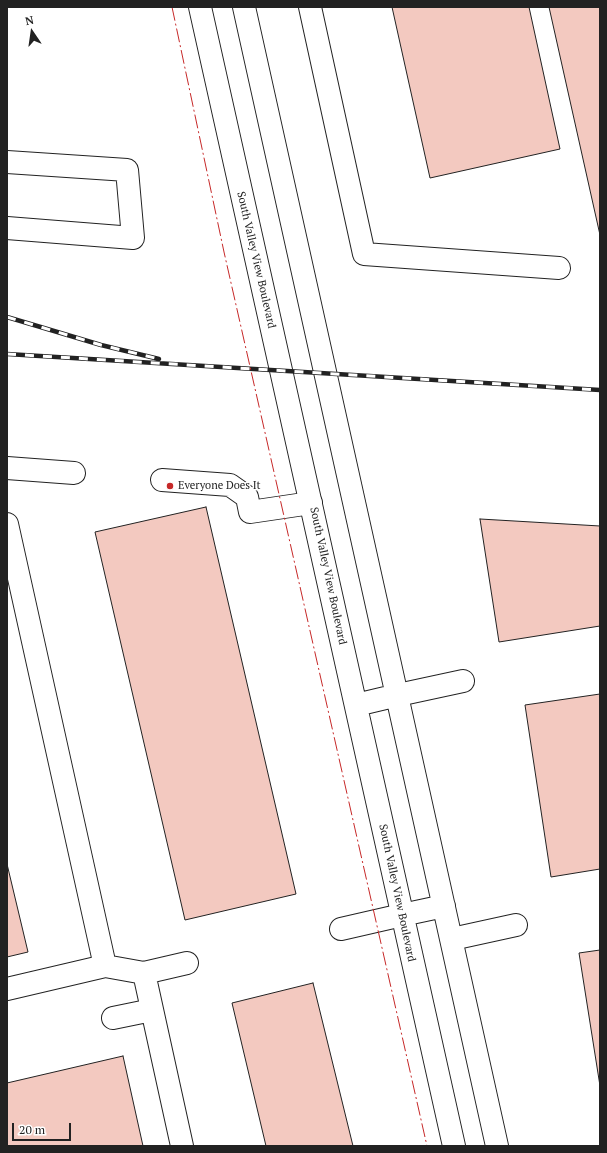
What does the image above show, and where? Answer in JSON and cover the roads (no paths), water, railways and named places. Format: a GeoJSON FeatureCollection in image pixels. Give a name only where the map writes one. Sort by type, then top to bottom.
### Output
{"type":"FeatureCollection","features":[{"type":"Feature","properties":{"kind":"main road","name":"South Valley View Boulevard"},"geometry":{"type":"LineString","coordinates":[[200,7],[254,255],[311,503],[454,1146]]}},
{"type":"Feature","properties":{"kind":"main road"},"geometry":{"type":"LineString","coordinates":[[244,7],[497,1146]]}},
{"type":"Feature","properties":{"kind":"main road"},"geometry":{"type":"LineString","coordinates":[[310,7],[364,254],[559,268]]}},
{"type":"Feature","properties":{"kind":"main road"},"geometry":{"type":"LineString","coordinates":[[7,162],[127,170],[133,238],[7,228]]}},
{"type":"Feature","properties":{"kind":"main road"},"geometry":{"type":"LineString","coordinates":[[7,468],[74,473]]}},
{"type":"Feature","properties":{"kind":"main road"},"geometry":{"type":"LineString","coordinates":[[162,480],[230,485],[247,497],[250,512],[311,503]]}},
{"type":"Feature","properties":{"kind":"main road"},"geometry":{"type":"LineString","coordinates":[[7,524],[105,966]]}},
{"type":"Feature","properties":{"kind":"main road"},"geometry":{"type":"LineString","coordinates":[[356,705],[463,681]]}},
{"type":"Feature","properties":{"kind":"main road"},"geometry":{"type":"LineString","coordinates":[[342,929],[444,906]]}},
{"type":"Feature","properties":{"kind":"main road"},"geometry":{"type":"LineString","coordinates":[[452,939],[516,925]]}},
{"type":"Feature","properties":{"kind":"main road"},"geometry":{"type":"LineString","coordinates":[[7,989],[105,966],[144,973],[187,963]]}},
{"type":"Feature","properties":{"kind":"main road"},"geometry":{"type":"LineString","coordinates":[[144,973],[182,1146]]}},
{"type":"Feature","properties":{"kind":"main road"},"geometry":{"type":"LineString","coordinates":[[113,1018],[152,1010]]}},
{"type":"Feature","properties":{"kind":"railway"},"geometry":{"type":"LineString","coordinates":[[7,317],[101,345],[159,359]]}},
{"type":"Feature","properties":{"kind":"railway"},"geometry":{"type":"LineString","coordinates":[[7,354],[600,390]]}},
{"type":"Feature","properties":{"kind":"place","name":"Everyone Does It"},"geometry":{"type":"Point","coordinates":[170,486]}}]}
